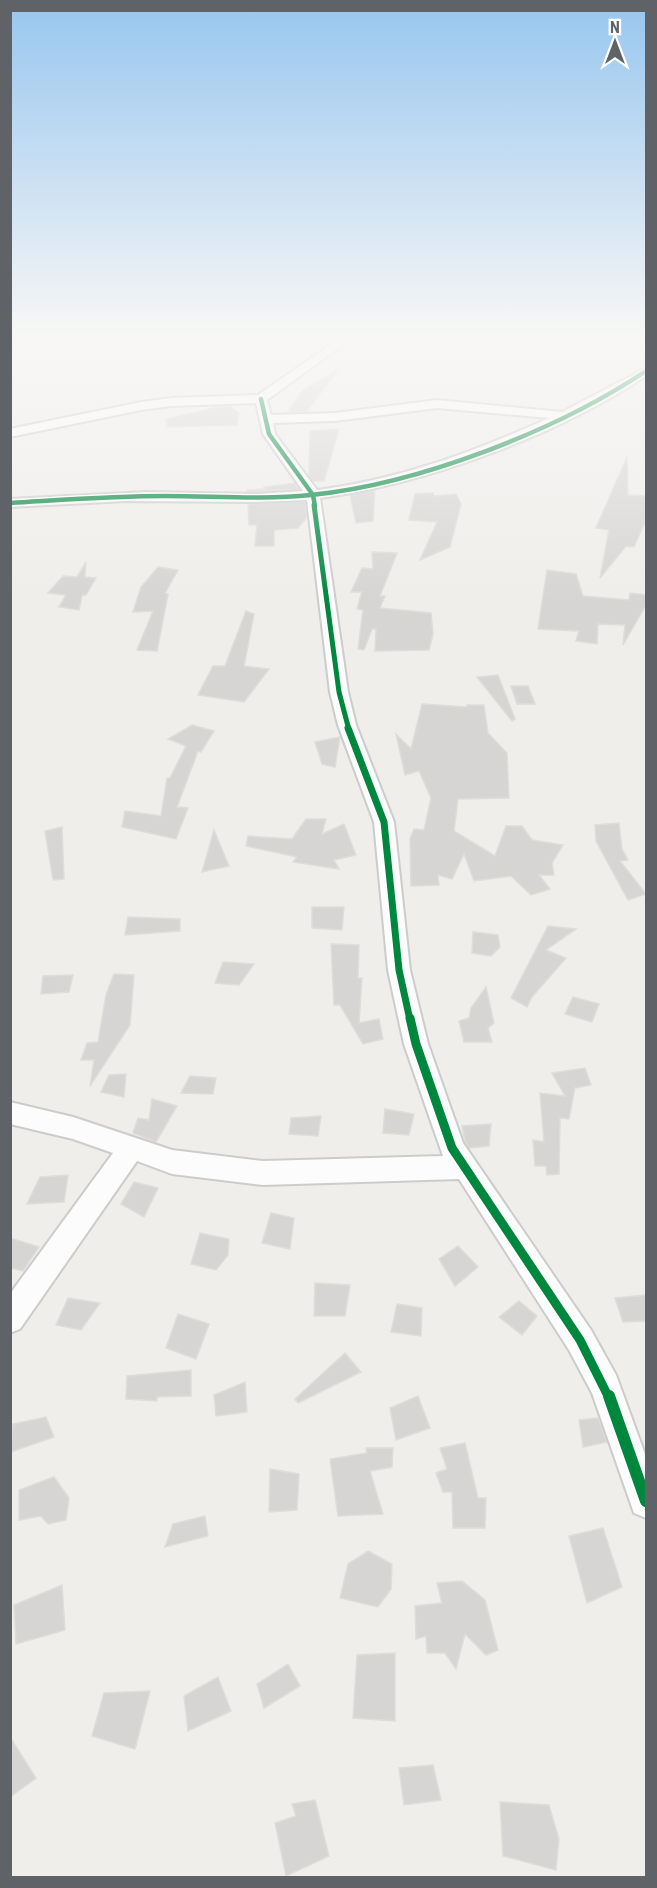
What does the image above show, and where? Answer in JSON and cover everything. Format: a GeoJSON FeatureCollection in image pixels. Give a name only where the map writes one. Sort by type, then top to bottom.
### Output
{"type":"FeatureCollection","features":[{"type":"Feature","properties":{"kind":"street"},"geometry":{"type":"LineString","coordinates":[[10,433],[63,422]]}},
{"type":"Feature","properties":{"kind":"street"},"geometry":{"type":"LineString","coordinates":[[267,422],[269,434],[313,495],[339,692],[347,725],[384,822],[399,970],[416,1044],[452,1148],[580,1340],[605,1386],[646,1502]]}},
{"type":"Feature","properties":{"kind":"street"},"geometry":{"type":"LineString","coordinates":[[10,503],[141,496],[239,499],[313,495],[417,475],[509,441],[551,422]]}},
{"type":"Feature","properties":{"kind":"street"},"geometry":{"type":"LineString","coordinates":[[10,1113],[73,1128],[172,1162],[263,1173],[466,1167]]}},
{"type":"Feature","properties":{"kind":"street"},"geometry":{"type":"LineString","coordinates":[[10,1319],[131,1149]]}},
{"type":"Feature","properties":{"kind":"building"},"geometry":{"type":"Polygon","coordinates":[[[166,422],[237,422],[237,425],[167,427],[166,422]]]}},
{"type":"Feature","properties":{"kind":"building"},"geometry":{"type":"Polygon","coordinates":[[[339,429],[324,481],[313,481],[309,476],[310,431],[339,429]]]}},
{"type":"Feature","properties":{"kind":"building"},"geometry":{"type":"Polygon","coordinates":[[[627,457],[628,495],[646,496],[646,520],[634,547],[626,546],[600,578],[609,530],[596,528],[627,457]]]}},
{"type":"Feature","properties":{"kind":"building"},"geometry":{"type":"Polygon","coordinates":[[[295,483],[299,489],[247,492],[247,490],[295,483]]]}},
{"type":"Feature","properties":{"kind":"building"},"geometry":{"type":"Polygon","coordinates":[[[375,490],[373,521],[356,523],[350,495],[375,490]]]}},
{"type":"Feature","properties":{"kind":"building"},"geometry":{"type":"Polygon","coordinates":[[[433,493],[434,496],[456,494],[461,504],[450,547],[420,560],[437,522],[409,520],[415,494],[433,493]]]}},
{"type":"Feature","properties":{"kind":"building"},"geometry":{"type":"Polygon","coordinates":[[[305,502],[307,517],[298,528],[274,530],[274,546],[255,546],[257,525],[249,525],[248,504],[305,502]]]}},
{"type":"Feature","properties":{"kind":"building"},"geometry":{"type":"Polygon","coordinates":[[[372,552],[397,553],[380,596],[385,596],[380,608],[431,613],[433,634],[429,650],[375,651],[376,629],[372,629],[364,650],[358,649],[363,610],[357,609],[362,592],[351,592],[362,568],[373,569],[372,552]]]}},
{"type":"Feature","properties":{"kind":"building"},"geometry":{"type":"Polygon","coordinates":[[[86,562],[85,577],[96,578],[86,595],[82,595],[79,610],[59,607],[66,595],[48,593],[63,576],[77,577],[86,562]]]}},
{"type":"Feature","properties":{"kind":"building"},"geometry":{"type":"Polygon","coordinates":[[[158,567],[178,570],[165,593],[168,594],[157,651],[137,650],[153,611],[133,612],[141,587],[158,567]]]}},
{"type":"Feature","properties":{"kind":"building"},"geometry":{"type":"Polygon","coordinates":[[[547,570],[576,574],[583,596],[629,600],[630,593],[646,595],[646,605],[623,645],[625,625],[598,624],[597,644],[576,641],[579,631],[538,629],[547,570]]]}},
{"type":"Feature","properties":{"kind":"building"},"geometry":{"type":"Polygon","coordinates":[[[246,611],[254,614],[244,666],[269,669],[244,702],[198,695],[213,666],[225,666],[246,611]]]}},
{"type":"Feature","properties":{"kind":"building"},"geometry":{"type":"Polygon","coordinates":[[[498,675],[515,719],[512,721],[477,677],[498,675]]]}},
{"type":"Feature","properties":{"kind":"building"},"geometry":{"type":"Polygon","coordinates":[[[511,686],[528,686],[535,704],[517,704],[511,686]]]}},
{"type":"Feature","properties":{"kind":"building"},"geometry":{"type":"Polygon","coordinates":[[[422,704],[467,707],[467,705],[484,705],[488,733],[507,753],[509,798],[458,799],[454,831],[495,856],[506,826],[522,826],[532,840],[563,845],[552,863],[554,875],[539,875],[550,889],[531,895],[511,876],[474,881],[464,854],[452,879],[438,875],[439,885],[411,886],[410,839],[414,829],[424,830],[431,798],[419,771],[405,775],[396,734],[411,749],[422,704]]]}},
{"type":"Feature","properties":{"kind":"building"},"geometry":{"type":"Polygon","coordinates":[[[192,725],[214,731],[201,752],[198,751],[177,807],[188,808],[176,839],[122,827],[125,811],[161,816],[167,778],[170,778],[186,746],[168,739],[192,725]]]}},
{"type":"Feature","properties":{"kind":"building"},"geometry":{"type":"Polygon","coordinates":[[[340,737],[335,767],[322,764],[315,742],[340,737]]]}},
{"type":"Feature","properties":{"kind":"building"},"geometry":{"type":"Polygon","coordinates":[[[306,819],[326,819],[322,834],[344,824],[356,855],[334,860],[339,869],[293,862],[297,857],[246,846],[248,836],[292,839],[306,819]]]}},
{"type":"Feature","properties":{"kind":"building"},"geometry":{"type":"Polygon","coordinates":[[[619,823],[622,849],[628,860],[620,861],[646,894],[628,900],[596,841],[595,825],[619,823]]]}},
{"type":"Feature","properties":{"kind":"building"},"geometry":{"type":"Polygon","coordinates":[[[62,827],[64,879],[53,880],[45,831],[62,827]]]}},
{"type":"Feature","properties":{"kind":"building"},"geometry":{"type":"Polygon","coordinates":[[[214,830],[229,866],[202,872],[214,830]]]}},
{"type":"Feature","properties":{"kind":"building"},"geometry":{"type":"Polygon","coordinates":[[[312,907],[344,907],[342,930],[312,928],[312,907]]]}},
{"type":"Feature","properties":{"kind":"building"},"geometry":{"type":"Polygon","coordinates":[[[128,917],[180,919],[180,931],[125,935],[128,917]]]}},
{"type":"Feature","properties":{"kind":"building"},"geometry":{"type":"Polygon","coordinates":[[[548,926],[576,929],[546,950],[566,958],[532,997],[527,1007],[511,998],[548,926]]]}},
{"type":"Feature","properties":{"kind":"building"},"geometry":{"type":"Polygon","coordinates":[[[473,932],[498,935],[500,947],[491,956],[472,953],[473,932]]]}},
{"type":"Feature","properties":{"kind":"building"},"geometry":{"type":"Polygon","coordinates":[[[331,944],[359,945],[358,978],[362,978],[359,1023],[379,1019],[383,1039],[363,1044],[340,1005],[334,1005],[331,944]]]}},
{"type":"Feature","properties":{"kind":"building"},"geometry":{"type":"Polygon","coordinates":[[[223,962],[254,964],[239,985],[215,983],[223,962]]]}},
{"type":"Feature","properties":{"kind":"building"},"geometry":{"type":"Polygon","coordinates":[[[114,974],[134,975],[130,1025],[90,1086],[94,1060],[81,1060],[87,1043],[98,1042],[106,995],[114,974]]]}},
{"type":"Feature","properties":{"kind":"building"},"geometry":{"type":"Polygon","coordinates":[[[73,975],[69,992],[41,994],[43,976],[73,975]]]}},
{"type":"Feature","properties":{"kind":"building"},"geometry":{"type":"Polygon","coordinates":[[[486,987],[494,1023],[488,1028],[492,1042],[464,1042],[459,1021],[469,1018],[471,1008],[486,987]]]}},
{"type":"Feature","properties":{"kind":"building"},"geometry":{"type":"Polygon","coordinates":[[[573,997],[599,1004],[592,1022],[565,1014],[573,997]]]}},
{"type":"Feature","properties":{"kind":"building"},"geometry":{"type":"Polygon","coordinates":[[[585,1068],[591,1085],[575,1088],[569,1119],[560,1118],[559,1174],[547,1175],[546,1166],[535,1166],[533,1140],[544,1142],[540,1093],[565,1096],[552,1073],[585,1068]]]}},
{"type":"Feature","properties":{"kind":"building"},"geometry":{"type":"Polygon","coordinates":[[[126,1074],[124,1097],[101,1092],[109,1075],[126,1074]]]}},
{"type":"Feature","properties":{"kind":"building"},"geometry":{"type":"Polygon","coordinates":[[[190,1076],[216,1078],[213,1094],[181,1093],[190,1076]]]}},
{"type":"Feature","properties":{"kind":"building"},"geometry":{"type":"Polygon","coordinates":[[[152,1099],[177,1106],[156,1142],[133,1133],[138,1118],[149,1120],[152,1099]]]}},
{"type":"Feature","properties":{"kind":"building"},"geometry":{"type":"Polygon","coordinates":[[[385,1109],[414,1114],[409,1135],[383,1133],[385,1109]]]}},
{"type":"Feature","properties":{"kind":"building"},"geometry":{"type":"Polygon","coordinates":[[[321,1116],[318,1136],[289,1134],[291,1118],[321,1116]]]}},
{"type":"Feature","properties":{"kind":"building"},"geometry":{"type":"Polygon","coordinates":[[[491,1124],[489,1146],[469,1148],[462,1126],[491,1124]]]}},
{"type":"Feature","properties":{"kind":"building"},"geometry":{"type":"Polygon","coordinates":[[[68,1175],[64,1202],[27,1204],[40,1177],[68,1175]]]}},
{"type":"Feature","properties":{"kind":"building"},"geometry":{"type":"Polygon","coordinates":[[[134,1182],[158,1188],[144,1217],[121,1204],[134,1182]]]}},
{"type":"Feature","properties":{"kind":"building"},"geometry":{"type":"Polygon","coordinates":[[[271,1213],[294,1218],[290,1249],[262,1243],[271,1213]]]}},
{"type":"Feature","properties":{"kind":"building"},"geometry":{"type":"Polygon","coordinates":[[[200,1233],[229,1239],[228,1255],[216,1270],[191,1264],[200,1233]]]}},
{"type":"Feature","properties":{"kind":"building"},"geometry":{"type":"Polygon","coordinates":[[[10,1238],[39,1247],[23,1271],[10,1268],[10,1238]]]}},
{"type":"Feature","properties":{"kind":"building"},"geometry":{"type":"Polygon","coordinates":[[[458,1246],[478,1267],[455,1286],[439,1259],[458,1246]]]}},
{"type":"Feature","properties":{"kind":"building"},"geometry":{"type":"Polygon","coordinates":[[[315,1283],[350,1285],[345,1316],[314,1316],[315,1283]]]}},
{"type":"Feature","properties":{"kind":"building"},"geometry":{"type":"Polygon","coordinates":[[[646,1295],[646,1321],[623,1322],[615,1298],[646,1295]]]}},
{"type":"Feature","properties":{"kind":"building"},"geometry":{"type":"Polygon","coordinates":[[[68,1298],[100,1303],[81,1330],[56,1325],[68,1298]]]}},
{"type":"Feature","properties":{"kind":"building"},"geometry":{"type":"Polygon","coordinates":[[[519,1301],[537,1316],[522,1335],[499,1317],[519,1301]]]}},
{"type":"Feature","properties":{"kind":"building"},"geometry":{"type":"Polygon","coordinates":[[[397,1304],[422,1308],[421,1336],[391,1332],[397,1304]]]}},
{"type":"Feature","properties":{"kind":"building"},"geometry":{"type":"Polygon","coordinates":[[[178,1314],[209,1324],[196,1359],[166,1348],[178,1314]]]}},
{"type":"Feature","properties":{"kind":"building"},"geometry":{"type":"Polygon","coordinates":[[[345,1353],[361,1372],[298,1403],[295,1399],[345,1353]]]}},
{"type":"Feature","properties":{"kind":"building"},"geometry":{"type":"Polygon","coordinates":[[[191,1370],[191,1396],[157,1397],[157,1401],[126,1399],[127,1376],[191,1370]]]}},
{"type":"Feature","properties":{"kind":"building"},"geometry":{"type":"Polygon","coordinates":[[[245,1382],[247,1412],[216,1416],[214,1395],[245,1382]]]}},
{"type":"Feature","properties":{"kind":"building"},"geometry":{"type":"Polygon","coordinates":[[[418,1396],[430,1428],[396,1440],[390,1408],[418,1396]]]}},
{"type":"Feature","properties":{"kind":"building"},"geometry":{"type":"Polygon","coordinates":[[[46,1417],[54,1437],[11,1452],[13,1424],[46,1417]]]}},
{"type":"Feature","properties":{"kind":"building"},"geometry":{"type":"Polygon","coordinates":[[[598,1418],[607,1442],[583,1447],[579,1420],[598,1418]]]}},
{"type":"Feature","properties":{"kind":"building"},"geometry":{"type":"Polygon","coordinates":[[[465,1443],[478,1498],[486,1498],[485,1528],[453,1528],[452,1492],[443,1492],[436,1473],[447,1469],[440,1448],[465,1443]]]}},
{"type":"Feature","properties":{"kind":"building"},"geometry":{"type":"Polygon","coordinates":[[[366,1448],[393,1448],[392,1467],[370,1471],[383,1514],[338,1516],[330,1459],[367,1453],[366,1448]]]}},
{"type":"Feature","properties":{"kind":"building"},"geometry":{"type":"Polygon","coordinates":[[[270,1469],[299,1474],[297,1510],[269,1512],[270,1469]]]}},
{"type":"Feature","properties":{"kind":"building"},"geometry":{"type":"Polygon","coordinates":[[[54,1477],[69,1498],[66,1520],[48,1524],[41,1516],[19,1520],[19,1490],[54,1477]]]}},
{"type":"Feature","properties":{"kind":"building"},"geometry":{"type":"Polygon","coordinates":[[[205,1516],[208,1536],[165,1547],[173,1524],[205,1516]]]}},
{"type":"Feature","properties":{"kind":"building"},"geometry":{"type":"Polygon","coordinates":[[[603,1528],[622,1587],[587,1603],[569,1536],[603,1528]]]}},
{"type":"Feature","properties":{"kind":"building"},"geometry":{"type":"Polygon","coordinates":[[[368,1551],[392,1564],[391,1589],[378,1607],[340,1598],[348,1564],[368,1551]]]}},
{"type":"Feature","properties":{"kind":"building"},"geometry":{"type":"Polygon","coordinates":[[[462,1581],[485,1600],[498,1650],[486,1655],[465,1634],[456,1669],[445,1653],[427,1653],[426,1636],[416,1639],[415,1606],[442,1603],[437,1583],[462,1581]]]}},
{"type":"Feature","properties":{"kind":"building"},"geometry":{"type":"Polygon","coordinates":[[[62,1585],[65,1630],[16,1644],[14,1605],[62,1585]]]}},
{"type":"Feature","properties":{"kind":"building"},"geometry":{"type":"Polygon","coordinates":[[[395,1653],[395,1721],[353,1718],[357,1655],[395,1653]]]}},
{"type":"Feature","properties":{"kind":"building"},"geometry":{"type":"Polygon","coordinates":[[[288,1664],[300,1686],[264,1708],[257,1684],[288,1664]]]}},
{"type":"Feature","properties":{"kind":"building"},"geometry":{"type":"Polygon","coordinates":[[[218,1677],[231,1711],[188,1731],[184,1696],[218,1677]]]}},
{"type":"Feature","properties":{"kind":"building"},"geometry":{"type":"Polygon","coordinates":[[[150,1691],[135,1749],[92,1736],[104,1693],[150,1691]]]}},
{"type":"Feature","properties":{"kind":"building"},"geometry":{"type":"Polygon","coordinates":[[[10,1737],[36,1778],[10,1797],[10,1737]]]}},
{"type":"Feature","properties":{"kind":"building"},"geometry":{"type":"Polygon","coordinates":[[[433,1765],[441,1800],[404,1805],[399,1768],[433,1765]]]}},
{"type":"Feature","properties":{"kind":"building"},"geometry":{"type":"Polygon","coordinates":[[[315,1800],[329,1856],[286,1876],[275,1823],[296,1816],[292,1804],[315,1800]]]}},
{"type":"Feature","properties":{"kind":"building"},"geometry":{"type":"Polygon","coordinates":[[[500,1802],[549,1805],[559,1839],[556,1870],[503,1856],[500,1802]]]}},
{"type":"Feature","properties":{"kind":"cycle path"},"geometry":{"type":"LineString","coordinates":[[266,422],[269,434],[313,495],[339,692],[347,725],[384,822],[399,970],[416,1044],[452,1148],[580,1340],[605,1386],[646,1501]]}},
{"type":"Feature","properties":{"kind":"cycle path"},"geometry":{"type":"LineString","coordinates":[[10,503],[146,496],[274,497],[340,491],[398,479],[455,461],[551,422]]}}]}
